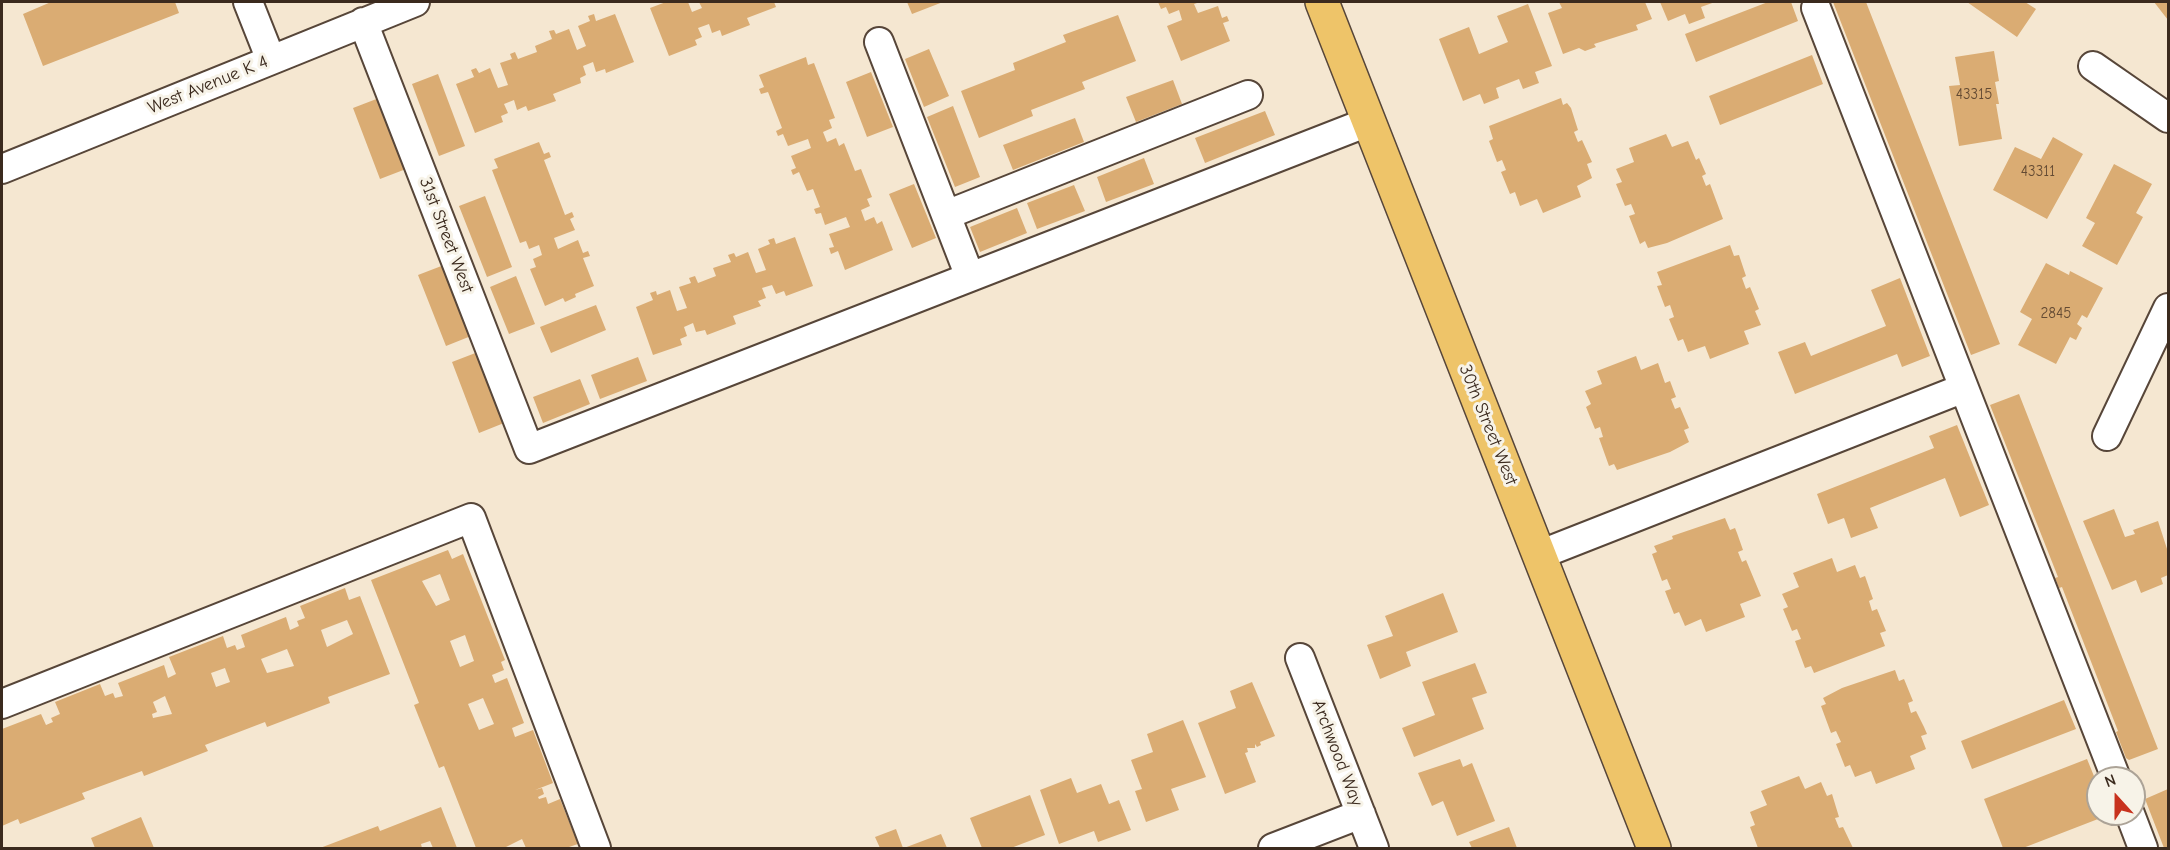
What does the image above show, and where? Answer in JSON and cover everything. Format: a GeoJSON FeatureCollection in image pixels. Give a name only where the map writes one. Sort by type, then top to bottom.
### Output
{"type":"FeatureCollection","features":[{"type":"Feature","properties":{"kind":"main road","name":"30th Street West"},"geometry":{"type":"LineString","coordinates":[[1322,2],[1654,849]]}},
{"type":"Feature","properties":{"kind":"street"},"geometry":{"type":"LineString","coordinates":[[248,2],[271,60]]}},
{"type":"Feature","properties":{"kind":"street","name":"West Avenue K 4"},"geometry":{"type":"LineString","coordinates":[[2,169],[415,2]]}},
{"type":"Feature","properties":{"kind":"street"},"geometry":{"type":"LineString","coordinates":[[1816,8],[2111,766]]}},
{"type":"Feature","properties":{"kind":"street","name":"31st Street West"},"geometry":{"type":"LineString","coordinates":[[363,22],[529,448],[970,277]]}},
{"type":"Feature","properties":{"kind":"street"},"geometry":{"type":"LineString","coordinates":[[879,42],[970,277],[1368,122]]}},
{"type":"Feature","properties":{"kind":"street"},"geometry":{"type":"LineString","coordinates":[[2093,66],[2169,118]]}},
{"type":"Feature","properties":{"kind":"street"},"geometry":{"type":"LineString","coordinates":[[946,215],[1248,95]]}},
{"type":"Feature","properties":{"kind":"street"},"geometry":{"type":"LineString","coordinates":[[2107,436],[2169,308]]}},
{"type":"Feature","properties":{"kind":"street"},"geometry":{"type":"LineString","coordinates":[[1539,555],[1964,388]]}},
{"type":"Feature","properties":{"kind":"street"},"geometry":{"type":"LineString","coordinates":[[2,704],[471,518],[596,849]]}},
{"type":"Feature","properties":{"kind":"street","name":"Archwood Way"},"geometry":{"type":"LineString","coordinates":[[1300,658],[1374,849]]}},
{"type":"Feature","properties":{"kind":"street"},"geometry":{"type":"LineString","coordinates":[[1273,849],[1361,814]]}},
{"type":"Feature","properties":{"kind":"street"},"geometry":{"type":"LineString","coordinates":[[2134,826],[2143,849]]}},
{"type":"Feature","properties":{"kind":"building"},"geometry":{"type":"Polygon","coordinates":[[[51,2],[175,2],[179,13],[43,66],[23,14],[51,2]]]}},
{"type":"Feature","properties":{"kind":"building"},"geometry":{"type":"Polygon","coordinates":[[[666,2],[688,2],[692,12],[702,8],[699,2],[774,2],[776,7],[747,18],[750,25],[722,36],[720,30],[712,33],[709,24],[698,28],[702,37],[695,40],[697,45],[669,56],[650,8],[666,2]]]}},
{"type":"Feature","properties":{"kind":"building"},"geometry":{"type":"Polygon","coordinates":[[[907,2],[943,2],[912,14],[907,2]]]}},
{"type":"Feature","properties":{"kind":"building"},"geometry":{"type":"Polygon","coordinates":[[[1158,2],[1200,2],[1194,4],[1198,13],[1218,6],[1222,18],[1227,16],[1229,21],[1223,23],[1230,41],[1181,61],[1167,26],[1182,20],[1179,10],[1169,14],[1166,7],[1161,9],[1158,2]]]}},
{"type":"Feature","properties":{"kind":"building"},"geometry":{"type":"Polygon","coordinates":[[[1559,2],[1645,2],[1652,19],[1636,25],[1638,30],[1594,44],[1596,47],[1585,51],[1579,48],[1563,54],[1548,13],[1562,8],[1559,2]]]}},
{"type":"Feature","properties":{"kind":"building"},"geometry":{"type":"Polygon","coordinates":[[[1660,2],[1715,2],[1701,7],[1705,18],[1689,24],[1685,14],[1668,21],[1660,2]]]}},
{"type":"Feature","properties":{"kind":"building"},"geometry":{"type":"Polygon","coordinates":[[[1768,2],[1791,2],[1798,21],[1696,62],[1685,34],[1768,2]]]}},
{"type":"Feature","properties":{"kind":"building"},"geometry":{"type":"Polygon","coordinates":[[[1833,2],[1866,2],[2000,344],[1971,355],[1833,2]]]}},
{"type":"Feature","properties":{"kind":"building"},"geometry":{"type":"Polygon","coordinates":[[[1967,2],[2025,2],[2036,9],[2017,37],[1967,2]]]}},
{"type":"Feature","properties":{"kind":"building"},"geometry":{"type":"Polygon","coordinates":[[[2154,2],[2168,2],[2168,20],[2154,2]]]}},
{"type":"Feature","properties":{"kind":"building"},"geometry":{"type":"Polygon","coordinates":[[[1528,4],[1552,66],[1535,72],[1539,83],[1523,89],[1519,79],[1496,88],[1499,98],[1484,104],[1480,94],[1463,101],[1439,39],[1469,27],[1479,54],[1508,42],[1497,16],[1528,4]]]}},
{"type":"Feature","properties":{"kind":"building"},"geometry":{"type":"Polygon","coordinates":[[[594,14],[596,21],[615,14],[634,62],[606,73],[605,69],[596,72],[593,62],[583,66],[586,75],[580,78],[581,83],[553,94],[556,101],[528,111],[526,106],[517,110],[514,100],[504,104],[508,113],[501,116],[503,122],[475,133],[456,84],[474,77],[471,70],[476,68],[479,73],[490,68],[498,88],[508,85],[500,63],[512,59],[510,54],[515,52],[518,59],[537,52],[535,46],[552,39],[549,31],[554,30],[556,34],[569,29],[577,50],[586,46],[578,26],[590,21],[588,16],[594,14]]]}},
{"type":"Feature","properties":{"kind":"building"},"geometry":{"type":"Polygon","coordinates":[[[1118,15],[1136,61],[1082,82],[1085,89],[1031,110],[1033,116],[979,138],[961,91],[1015,70],[1013,63],[1066,42],[1063,35],[1118,15]]]}},
{"type":"Feature","properties":{"kind":"building"},"geometry":{"type":"Polygon","coordinates":[[[929,49],[949,96],[924,107],[905,59],[929,49]]]}},
{"type":"Feature","properties":{"kind":"building"},"geometry":{"type":"Polygon","coordinates":[[[1994,51],[1999,81],[1995,82],[1999,104],[1996,104],[2002,139],[1959,146],[1949,86],[1960,85],[1955,57],[1994,51]]]}},
{"type":"Feature","properties":{"kind":"building"},"geometry":{"type":"Polygon","coordinates":[[[1812,55],[1823,84],[1720,125],[1709,96],[1812,55]]]}},
{"type":"Feature","properties":{"kind":"building"},"geometry":{"type":"Polygon","coordinates":[[[806,57],[808,65],[814,63],[835,118],[829,120],[832,128],[823,132],[827,142],[836,138],[839,146],[844,143],[855,171],[861,169],[872,197],[867,199],[870,206],[861,210],[865,221],[874,217],[877,224],[882,221],[893,250],[845,270],[838,251],[831,254],[829,248],[834,247],[829,234],[850,227],[846,217],[825,225],[821,213],[816,214],[814,209],[820,207],[813,189],[807,191],[799,172],[793,175],[791,170],[796,168],[791,156],[811,148],[808,139],[788,146],[783,134],[778,136],[776,131],[782,128],[768,92],[761,94],[759,89],[764,87],[759,75],[806,57]]]}},
{"type":"Feature","properties":{"kind":"building"},"geometry":{"type":"Polygon","coordinates":[[[871,72],[893,127],[867,137],[846,82],[871,72]]]}},
{"type":"Feature","properties":{"kind":"building"},"geometry":{"type":"Polygon","coordinates":[[[438,74],[465,146],[439,156],[412,84],[438,74]]]}},
{"type":"Feature","properties":{"kind":"building"},"geometry":{"type":"Polygon","coordinates":[[[1173,80],[1182,104],[1136,122],[1126,97],[1173,80]]]}},
{"type":"Feature","properties":{"kind":"building"},"geometry":{"type":"Polygon","coordinates":[[[379,98],[406,169],[380,179],[353,108],[379,98]]]}},
{"type":"Feature","properties":{"kind":"building"},"geometry":{"type":"Polygon","coordinates":[[[1561,98],[1563,105],[1567,103],[1571,108],[1578,130],[1574,132],[1578,142],[1582,140],[1592,162],[1587,164],[1592,178],[1577,186],[1581,197],[1543,213],[1537,199],[1520,206],[1515,192],[1510,194],[1501,172],[1506,170],[1502,160],[1497,162],[1489,141],[1493,139],[1489,126],[1561,98]]]}},
{"type":"Feature","properties":{"kind":"building"},"geometry":{"type":"Polygon","coordinates":[[[953,106],[980,177],[955,187],[927,117],[953,106]]]}},
{"type":"Feature","properties":{"kind":"building"},"geometry":{"type":"Polygon","coordinates":[[[1265,111],[1275,135],[1205,163],[1195,138],[1265,111]]]}},
{"type":"Feature","properties":{"kind":"building"},"geometry":{"type":"Polygon","coordinates":[[[1075,118],[1084,142],[1013,170],[1003,145],[1075,118]]]}},
{"type":"Feature","properties":{"kind":"building"},"geometry":{"type":"Polygon","coordinates":[[[1666,134],[1672,147],[1688,141],[1696,160],[1699,158],[1706,174],[1702,176],[1706,186],[1710,184],[1723,219],[1667,243],[1648,248],[1645,241],[1640,244],[1629,216],[1635,214],[1631,204],[1625,206],[1616,184],[1622,182],[1616,169],[1634,162],[1629,148],[1666,134]]]}},
{"type":"Feature","properties":{"kind":"building"},"geometry":{"type":"Polygon","coordinates":[[[2053,137],[2083,154],[2047,219],[1993,190],[2015,147],[2041,159],[2053,137]]]}},
{"type":"Feature","properties":{"kind":"building"},"geometry":{"type":"Polygon","coordinates":[[[539,142],[544,154],[549,152],[551,157],[544,160],[565,215],[572,212],[574,217],[570,219],[575,230],[554,238],[558,249],[578,240],[583,253],[588,251],[590,256],[583,258],[594,286],[575,294],[576,297],[565,302],[563,298],[545,306],[530,269],[536,267],[533,259],[542,255],[539,245],[529,249],[526,241],[520,243],[492,170],[498,168],[494,159],[539,142]]]}},
{"type":"Feature","properties":{"kind":"building"},"geometry":{"type":"Polygon","coordinates":[[[1144,158],[1154,184],[1106,202],[1097,177],[1144,158]]]}},
{"type":"Feature","properties":{"kind":"building"},"geometry":{"type":"Polygon","coordinates":[[[2114,164],[2152,184],[2136,213],[2143,217],[2117,265],[2082,246],[2095,223],[2086,218],[2114,164]]]}},
{"type":"Feature","properties":{"kind":"building"},"geometry":{"type":"Polygon","coordinates":[[[914,184],[936,238],[912,248],[889,194],[914,184]]]}},
{"type":"Feature","properties":{"kind":"building"},"geometry":{"type":"Polygon","coordinates":[[[1074,185],[1085,211],[1037,229],[1027,203],[1074,185]]]}},
{"type":"Feature","properties":{"kind":"building"},"geometry":{"type":"Polygon","coordinates":[[[485,196],[512,267],[487,277],[459,206],[485,196]]]}},
{"type":"Feature","properties":{"kind":"building"},"geometry":{"type":"Polygon","coordinates":[[[1017,208],[1027,233],[980,252],[970,227],[1017,208]]]}},
{"type":"Feature","properties":{"kind":"building"},"geometry":{"type":"Polygon","coordinates":[[[795,237],[813,286],[786,296],[784,291],[776,294],[772,285],[762,288],[766,298],[758,301],[761,306],[733,316],[736,324],[707,335],[705,330],[696,332],[693,323],[684,327],[687,336],[680,339],[682,345],[653,355],[636,307],[653,300],[650,293],[656,291],[657,295],[670,290],[677,311],[687,308],[679,287],[691,283],[689,278],[695,276],[698,283],[716,276],[713,268],[731,262],[728,255],[734,253],[736,257],[748,252],[756,273],[766,270],[758,249],[770,244],[768,240],[774,238],[776,244],[795,237]]]}},
{"type":"Feature","properties":{"kind":"building"},"geometry":{"type":"Polygon","coordinates":[[[1730,245],[1734,256],[1739,255],[1746,276],[1742,278],[1746,289],[1750,287],[1759,309],[1755,311],[1761,325],[1744,331],[1749,344],[1710,359],[1705,346],[1688,352],[1683,339],[1678,341],[1669,319],[1674,317],[1670,305],[1665,307],[1657,286],[1662,285],[1657,272],[1730,245]]]}},
{"type":"Feature","properties":{"kind":"building"},"geometry":{"type":"Polygon","coordinates":[[[2046,263],[2069,275],[2070,271],[2103,288],[2087,318],[2082,315],[2077,324],[2082,328],[2076,340],[2070,337],[2056,364],[2018,345],[2032,319],[2020,312],[2046,263]]]}},
{"type":"Feature","properties":{"kind":"building"},"geometry":{"type":"Polygon","coordinates":[[[444,265],[471,336],[446,346],[418,275],[444,265]]]}},
{"type":"Feature","properties":{"kind":"building"},"geometry":{"type":"Polygon","coordinates":[[[516,276],[535,324],[509,334],[490,287],[516,276]]]}},
{"type":"Feature","properties":{"kind":"building"},"geometry":{"type":"Polygon","coordinates":[[[1900,278],[1930,356],[1902,367],[1897,354],[1795,394],[1778,352],[1805,342],[1811,356],[1886,326],[1871,290],[1900,278]]]}},
{"type":"Feature","properties":{"kind":"building"},"geometry":{"type":"Polygon","coordinates":[[[596,305],[606,330],[551,353],[540,327],[596,305]]]}},
{"type":"Feature","properties":{"kind":"building"},"geometry":{"type":"Polygon","coordinates":[[[478,352],[504,423],[479,433],[452,362],[478,352]]]}},
{"type":"Feature","properties":{"kind":"building"},"geometry":{"type":"Polygon","coordinates":[[[1636,356],[1641,370],[1658,363],[1665,383],[1670,381],[1676,397],[1671,399],[1675,409],[1680,407],[1689,428],[1684,430],[1689,442],[1670,452],[1617,470],[1614,464],[1609,466],[1599,438],[1603,437],[1600,427],[1595,429],[1586,407],[1591,404],[1585,391],[1602,384],[1597,371],[1636,356]]]}},
{"type":"Feature","properties":{"kind":"building"},"geometry":{"type":"Polygon","coordinates":[[[638,357],[647,381],[600,399],[591,375],[638,357]]]}},
{"type":"Feature","properties":{"kind":"building"},"geometry":{"type":"Polygon","coordinates":[[[580,379],[590,404],[543,423],[533,397],[580,379]]]}},
{"type":"Feature","properties":{"kind":"building"},"geometry":{"type":"Polygon","coordinates":[[[2019,394],[2158,749],[2129,760],[2126,758],[2116,732],[2118,731],[2062,587],[2059,588],[2055,578],[2058,577],[1990,405],[2019,394]]]}},
{"type":"Feature","properties":{"kind":"building"},"geometry":{"type":"Polygon","coordinates":[[[1957,425],[1989,505],[1960,517],[1945,478],[1870,508],[1878,528],[1851,538],[1844,518],[1828,524],[1817,494],[1934,448],[1929,436],[1957,425]]]}},
{"type":"Feature","properties":{"kind":"building"},"geometry":{"type":"Polygon","coordinates":[[[2114,509],[2125,537],[2135,534],[2133,530],[2158,521],[2168,552],[2168,575],[2161,578],[2163,584],[2141,593],[2136,580],[2112,590],[2083,521],[2114,509]]]}},
{"type":"Feature","properties":{"kind":"building"},"geometry":{"type":"Polygon","coordinates":[[[1725,518],[1730,530],[1735,528],[1743,550],[1738,552],[1742,562],[1746,560],[1761,596],[1740,604],[1745,617],[1706,632],[1701,619],[1685,626],[1679,612],[1674,614],[1665,591],[1671,589],[1667,579],[1662,581],[1652,554],[1657,552],[1654,546],[1673,539],[1672,536],[1725,518]]]}},
{"type":"Feature","properties":{"kind":"building"},"geometry":{"type":"Polygon","coordinates":[[[448,550],[452,559],[463,554],[505,660],[501,662],[504,670],[492,675],[495,683],[507,678],[524,723],[512,728],[515,737],[533,730],[553,783],[535,790],[542,788],[544,794],[538,797],[539,799],[546,797],[548,804],[560,799],[578,844],[566,848],[526,848],[522,839],[504,848],[476,848],[444,766],[439,768],[414,705],[419,703],[371,580],[448,550]],[[440,574],[422,581],[436,606],[450,600],[440,574]],[[465,635],[450,641],[460,667],[474,661],[465,635]],[[483,698],[468,704],[479,730],[494,724],[483,698]]]}},
{"type":"Feature","properties":{"kind":"building"},"geometry":{"type":"Polygon","coordinates":[[[1832,558],[1837,572],[1855,565],[1860,578],[1865,576],[1873,599],[1869,601],[1872,611],[1877,609],[1886,631],[1880,633],[1885,646],[1814,673],[1811,666],[1805,668],[1795,641],[1801,639],[1797,629],[1792,631],[1783,609],[1788,607],[1782,594],[1799,587],[1793,573],[1832,558]]]}},
{"type":"Feature","properties":{"kind":"building"},"geometry":{"type":"Polygon","coordinates":[[[345,588],[349,600],[360,596],[390,674],[328,697],[330,703],[267,727],[265,722],[205,745],[208,751],[144,776],[142,771],[82,793],[85,799],[20,824],[18,819],[2,826],[2,729],[41,714],[46,725],[53,722],[51,718],[60,714],[55,702],[100,684],[105,696],[113,693],[115,698],[123,696],[118,683],[164,665],[168,678],[176,674],[169,657],[223,636],[227,648],[235,645],[237,650],[245,647],[241,635],[286,617],[290,630],[299,626],[297,621],[305,618],[300,606],[345,588]],[[347,620],[321,630],[327,647],[353,634],[347,620]],[[287,649],[261,659],[267,673],[294,666],[287,649]],[[225,668],[211,673],[216,687],[230,682],[225,668]],[[165,696],[153,702],[157,712],[152,714],[153,718],[172,714],[165,696]]]}},
{"type":"Feature","properties":{"kind":"building"},"geometry":{"type":"Polygon","coordinates":[[[1443,593],[1458,632],[1406,652],[1411,666],[1380,679],[1367,645],[1393,636],[1385,616],[1443,593]]]}},
{"type":"Feature","properties":{"kind":"building"},"geometry":{"type":"Polygon","coordinates":[[[1475,663],[1487,693],[1472,698],[1484,729],[1414,757],[1402,728],[1435,715],[1422,682],[1475,663]]]}},
{"type":"Feature","properties":{"kind":"building"},"geometry":{"type":"Polygon","coordinates":[[[1895,670],[1899,681],[1904,679],[1913,701],[1908,703],[1911,713],[1916,711],[1927,734],[1921,736],[1926,749],[1910,756],[1915,769],[1876,784],[1871,771],[1855,777],[1850,765],[1845,767],[1836,744],[1841,742],[1836,731],[1831,733],[1821,706],[1826,704],[1823,698],[1842,688],[1895,670]]]}},
{"type":"Feature","properties":{"kind":"building"},"geometry":{"type":"Polygon","coordinates":[[[1252,682],[1275,736],[1260,742],[1261,745],[1257,747],[1255,744],[1255,748],[1247,748],[1248,752],[1245,753],[1256,782],[1225,794],[1198,723],[1236,708],[1230,691],[1252,682]]]}},
{"type":"Feature","properties":{"kind":"building"},"geometry":{"type":"Polygon","coordinates":[[[2064,700],[2076,729],[1972,769],[1961,741],[2064,700]]]}},
{"type":"Feature","properties":{"kind":"building"},"geometry":{"type":"Polygon","coordinates":[[[1183,720],[1206,777],[1171,789],[1179,810],[1146,822],[1135,791],[1142,789],[1131,760],[1153,752],[1147,734],[1183,720]]]}},
{"type":"Feature","properties":{"kind":"building"},"geometry":{"type":"Polygon","coordinates":[[[1460,759],[1463,767],[1472,763],[1495,821],[1457,836],[1443,801],[1432,806],[1418,773],[1460,759]]]}},
{"type":"Feature","properties":{"kind":"building"},"geometry":{"type":"Polygon","coordinates":[[[2087,759],[2090,766],[2086,766],[2086,824],[2023,848],[2003,848],[1984,799],[2087,759]]]}},
{"type":"Feature","properties":{"kind":"building"},"geometry":{"type":"Polygon","coordinates":[[[1799,776],[1805,789],[1821,782],[1827,796],[1832,794],[1839,817],[1835,818],[1839,828],[1843,827],[1853,848],[1758,848],[1750,827],[1755,825],[1750,812],[1767,805],[1761,791],[1799,776]]]}},
{"type":"Feature","properties":{"kind":"building"},"geometry":{"type":"Polygon","coordinates":[[[1071,778],[1077,793],[1101,784],[1109,804],[1119,800],[1131,830],[1098,842],[1094,831],[1059,844],[1040,790],[1071,778]]]}},
{"type":"Feature","properties":{"kind":"building"},"geometry":{"type":"Polygon","coordinates":[[[2168,789],[2168,848],[2164,848],[2146,799],[2168,789]]]}},
{"type":"Feature","properties":{"kind":"building"},"geometry":{"type":"Polygon","coordinates":[[[1030,795],[1045,835],[1011,848],[982,848],[970,818],[1030,795]]]}},
{"type":"Feature","properties":{"kind":"building"},"geometry":{"type":"Polygon","coordinates":[[[441,807],[457,848],[433,848],[430,841],[421,844],[422,848],[320,848],[378,826],[380,831],[441,807]]]}},
{"type":"Feature","properties":{"kind":"building"},"geometry":{"type":"Polygon","coordinates":[[[141,817],[154,848],[95,848],[91,838],[141,817]]]}},
{"type":"Feature","properties":{"kind":"building"},"geometry":{"type":"Polygon","coordinates":[[[1509,827],[1517,848],[1472,848],[1469,842],[1509,827]]]}},
{"type":"Feature","properties":{"kind":"building"},"geometry":{"type":"Polygon","coordinates":[[[896,829],[903,848],[880,848],[875,837],[896,829]]]}},
{"type":"Feature","properties":{"kind":"building"},"geometry":{"type":"Polygon","coordinates":[[[941,834],[947,848],[904,848],[941,834]]]}}]}
